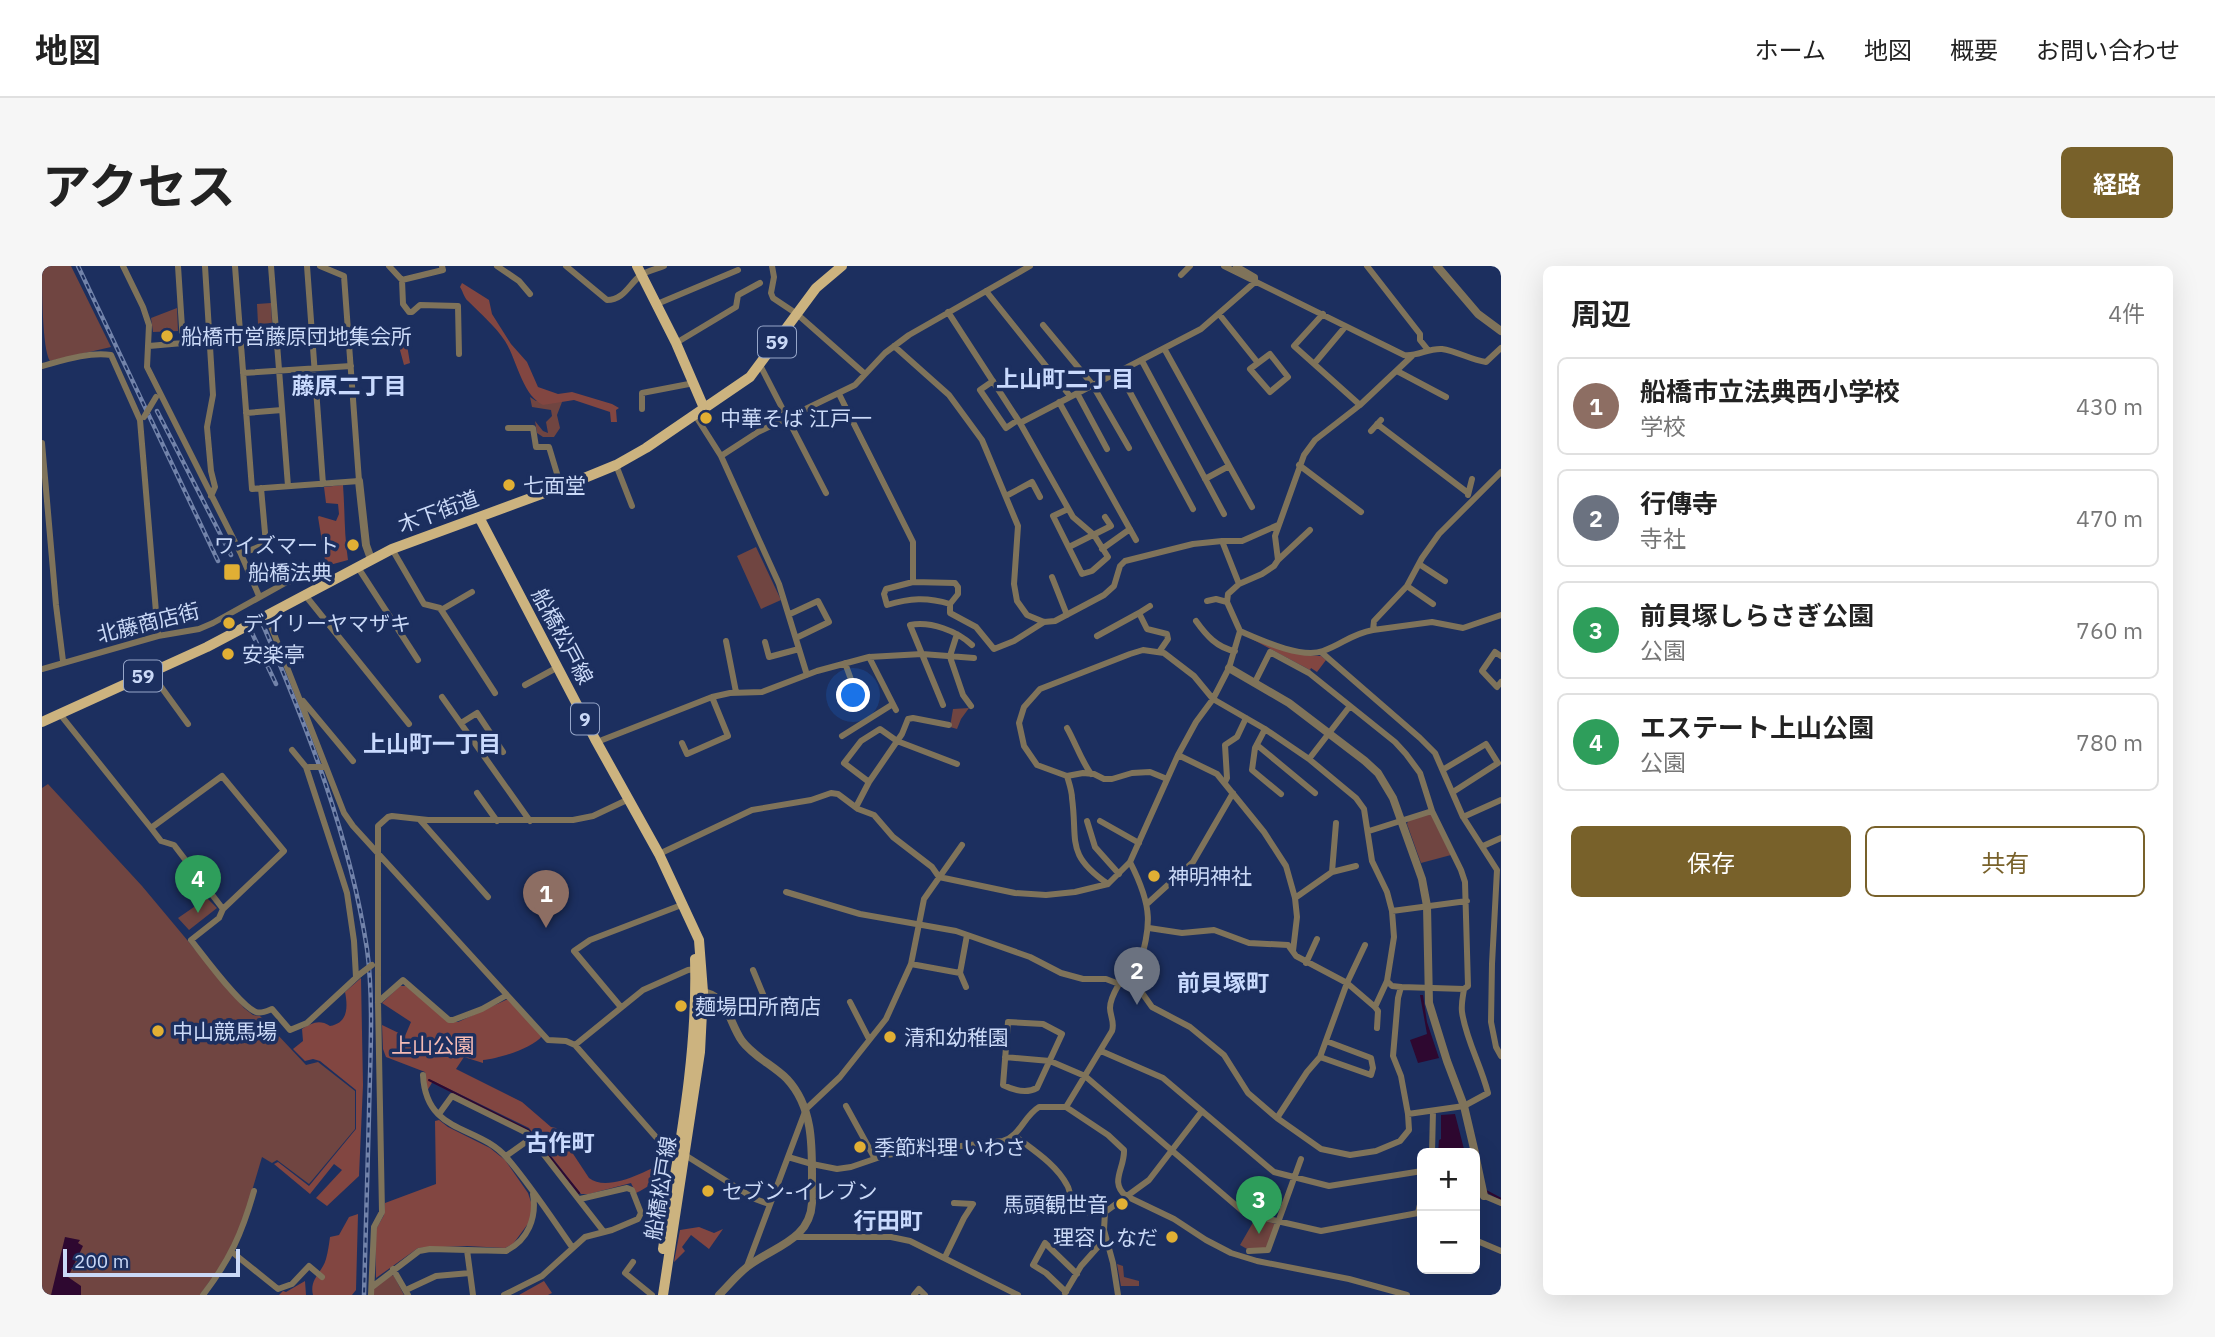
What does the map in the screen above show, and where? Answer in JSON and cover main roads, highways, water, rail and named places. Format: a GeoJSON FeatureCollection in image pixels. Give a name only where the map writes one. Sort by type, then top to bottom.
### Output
{"type":"FeatureCollection","features":[{"type":"Feature","properties":{"kind":"main road","name":"木下街道"},"geometry":{"type":"LineString","coordinates":[[42,722],[207,647],[392,549],[561,487],[616,465],[646,448],[744,382],[760,365],[822,282],[842,266]]}},
{"type":"Feature","properties":{"kind":"main road"},"geometry":{"type":"LineString","coordinates":[[639,270],[694,383],[700,412]]}},
{"type":"Feature","properties":{"kind":"main road","name":"船橋松戸線"},"geometry":{"type":"LineString","coordinates":[[479,517],[659,854],[684,904],[701,948],[693,1052],[663,1295]]}},
{"type":"Feature","properties":{"kind":"main road","name":"船橋松戸線"},"geometry":{"type":"LineString","coordinates":[[691,922],[699,992]]}},
{"type":"Feature","properties":{"kind":"main road","name":"船橋松戸線"},"geometry":{"type":"LineString","coordinates":[[654,1295],[681,1158]]}},
{"type":"Feature","properties":{"kind":"waterway"},"geometry":{"type":"LineString","coordinates":[[429,1080],[528,1130],[579,1193]]}},
{"type":"Feature","properties":{"kind":"waterway"},"geometry":{"type":"LineString","coordinates":[[1486,1191],[1501,1199]]}},
{"type":"Feature","properties":{"kind":"railway"},"geometry":{"type":"LineString","coordinates":[[78,266],[218,561]]}},
{"type":"Feature","properties":{"kind":"railway"},"geometry":{"type":"LineString","coordinates":[[157,411],[231,555]]}},
{"type":"Feature","properties":{"kind":"railway"},"geometry":{"type":"LineString","coordinates":[[263,625],[326,784],[350,866],[367,949],[371,1031],[364,1295]]}},
{"type":"Feature","properties":{"kind":"railway"},"geometry":{"type":"LineString","coordinates":[[251,631],[276,684]]}},
{"type":"Feature","properties":{"kind":"place","name":"船橋市営藤原団地集会所"},"geometry":{"type":"Point","coordinates":[167,336]}},
{"type":"Feature","properties":{"kind":"place","name":"中華そば 江戸一"},"geometry":{"type":"Point","coordinates":[706,418]}},
{"type":"Feature","properties":{"kind":"place","name":"七面堂"},"geometry":{"type":"Point","coordinates":[509,485]}},
{"type":"Feature","properties":{"kind":"place","name":"ワイズマート"},"geometry":{"type":"Point","coordinates":[353,545]}},
{"type":"Feature","properties":{"kind":"place","name":"船橋法典"},"geometry":{"type":"Point","coordinates":[232,572]}},
{"type":"Feature","properties":{"kind":"place","name":"デイリーヤマザキ"},"geometry":{"type":"Point","coordinates":[229,623]}},
{"type":"Feature","properties":{"kind":"place","name":"安楽亭"},"geometry":{"type":"Point","coordinates":[228,654]}},
{"type":"Feature","properties":{"kind":"place","name":"神明神社"},"geometry":{"type":"Point","coordinates":[1154,876]}},
{"type":"Feature","properties":{"kind":"place","name":"エステート上山公園"},"geometry":{"type":"Point","coordinates":[198,913]}},
{"type":"Feature","properties":{"kind":"place","name":"船橋市立法典西小学校"},"geometry":{"type":"Point","coordinates":[546,928]}},
{"type":"Feature","properties":{"kind":"place","name":"行傳寺"},"geometry":{"type":"Point","coordinates":[1137,1005]}},
{"type":"Feature","properties":{"kind":"place","name":"麺場田所商店"},"geometry":{"type":"Point","coordinates":[681,1006]}},
{"type":"Feature","properties":{"kind":"place","name":"中山競馬場"},"geometry":{"type":"Point","coordinates":[158,1031]}},
{"type":"Feature","properties":{"kind":"place","name":"清和幼稚園"},"geometry":{"type":"Point","coordinates":[890,1037]}},
{"type":"Feature","properties":{"kind":"place","name":"季節料理 いわさ"},"geometry":{"type":"Point","coordinates":[860,1147]}},
{"type":"Feature","properties":{"kind":"place","name":"セブン-イレブン"},"geometry":{"type":"Point","coordinates":[708,1191]}},
{"type":"Feature","properties":{"kind":"place","name":"馬頭観世音"},"geometry":{"type":"Point","coordinates":[1122,1204]}},
{"type":"Feature","properties":{"kind":"place","name":"前貝塚しらさぎ公園"},"geometry":{"type":"Point","coordinates":[1259,1234]}},
{"type":"Feature","properties":{"kind":"place","name":"理容しなだ"},"geometry":{"type":"Point","coordinates":[1172,1237]}},
{"type":"Feature","properties":{"kind":"district","name":"上山町二丁目"},"geometry":{"type":"Point","coordinates":[1065,378]}},
{"type":"Feature","properties":{"kind":"district","name":"藤原二丁目"},"geometry":{"type":"Point","coordinates":[349,385]}},
{"type":"Feature","properties":{"kind":"district","name":"上山町一丁目"},"geometry":{"type":"Point","coordinates":[432,743]}},
{"type":"Feature","properties":{"kind":"district","name":"前貝塚町"},"geometry":{"type":"Point","coordinates":[1223,982]}},
{"type":"Feature","properties":{"kind":"district","name":"古作町"},"geometry":{"type":"Point","coordinates":[560,1142]}},
{"type":"Feature","properties":{"kind":"district","name":"行田町"},"geometry":{"type":"Point","coordinates":[888,1220]}},
{"type":"Feature","properties":{"kind":"park label","name":"上山公園"},"geometry":{"type":"Point","coordinates":[433,1045]}}]}
